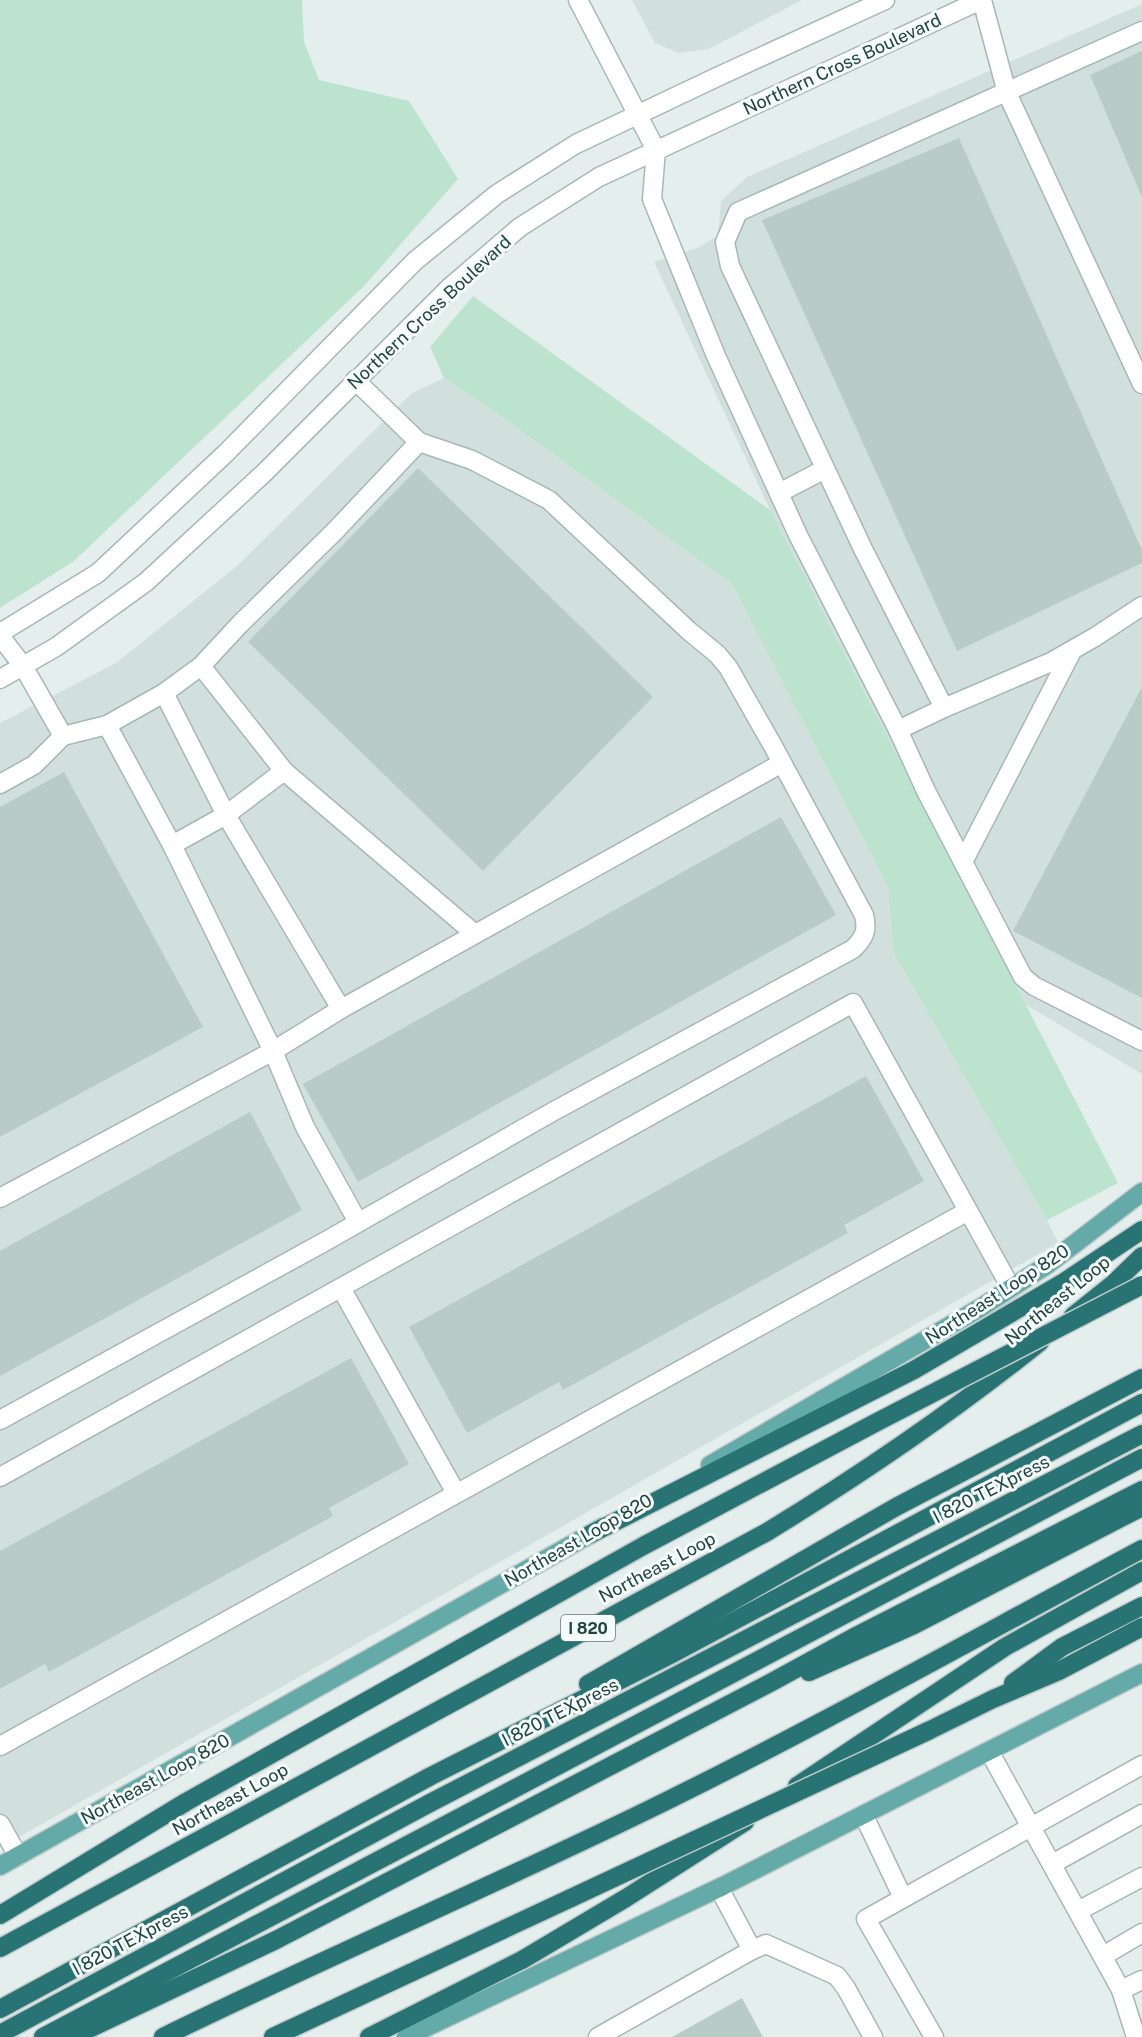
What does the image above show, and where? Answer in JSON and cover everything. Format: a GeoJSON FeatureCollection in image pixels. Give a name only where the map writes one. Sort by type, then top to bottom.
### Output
{"type":"FeatureCollection","features":[{"type":"Feature","properties":{"kind":"highway"},"geometry":{"type":"LineString","coordinates":[[589,1535],[914,1370],[1064,1282],[1142,1230]]}},
{"type":"Feature","properties":{"kind":"highway","name":"Northeast Loop"},"geometry":{"type":"LineString","coordinates":[[0,1948],[767,1532],[852,1480],[982,1389],[1113,1284],[1142,1256]]}},
{"type":"Feature","properties":{"kind":"highway"},"geometry":{"type":"LineString","coordinates":[[0,1915],[186,1802],[645,1545],[1142,1285]]}},
{"type":"Feature","properties":{"kind":"highway"},"geometry":{"type":"LineString","coordinates":[[431,1776],[896,1507],[1142,1378]]}},
{"type":"Feature","properties":{"kind":"highway"},"geometry":{"type":"LineString","coordinates":[[0,2009],[431,1776],[672,1654],[1142,1402]]}},
{"type":"Feature","properties":{"kind":"highway","name":"I 820 TEXpress"},"geometry":{"type":"LineString","coordinates":[[0,2034],[430,1803],[1142,1434]]}},
{"type":"Feature","properties":{"kind":"highway"},"geometry":{"type":"LineString","coordinates":[[43,2037],[1142,1458]]}},
{"type":"Feature","properties":{"kind":"highway"},"geometry":{"type":"LineString","coordinates":[[72,2037],[276,1940],[858,1635],[1142,1490]]}},
{"type":"Feature","properties":{"kind":"highway"},"geometry":{"type":"LineString","coordinates":[[770,1683],[817,1670],[914,1625],[1142,1507]]}},
{"type":"Feature","properties":{"kind":"highway"},"geometry":{"type":"LineString","coordinates":[[163,2037],[648,1810],[804,1731],[1142,1549]]}},
{"type":"Feature","properties":{"kind":"highway"},"geometry":{"type":"LineString","coordinates":[[369,2037],[522,1960],[617,1904],[717,1841],[1005,1647],[1142,1571]]}},
{"type":"Feature","properties":{"kind":"highway"},"geometry":{"type":"LineString","coordinates":[[993,1699],[1062,1647],[1142,1606]]}},
{"type":"Feature","properties":{"kind":"highway"},"geometry":{"type":"LineString","coordinates":[[273,2037],[993,1699],[1059,1671],[1142,1627]]}},
{"type":"Feature","properties":{"kind":"main road","name":"Northeast Loop 820"},"geometry":{"type":"LineString","coordinates":[[0,1866],[589,1535],[980,1308],[1047,1265],[1142,1192]]}},
{"type":"Feature","properties":{"kind":"main road"},"geometry":{"type":"LineString","coordinates":[[406,2037],[719,1888],[1142,1673]]}},
{"type":"Feature","properties":{"kind":"street"},"geometry":{"type":"LineString","coordinates":[[578,0],[656,150],[651,199],[716,356],[798,535],[898,730],[926,791],[1023,977],[1034,986],[1142,1041]]}},
{"type":"Feature","properties":{"kind":"street"},"geometry":{"type":"LineString","coordinates":[[63,736],[23,666],[0,634],[98,573],[226,453],[414,261],[497,194],[576,144],[885,0]]}},
{"type":"Feature","properties":{"kind":"street"},"geometry":{"type":"LineString","coordinates":[[982,0],[1007,93],[1142,384]]}},
{"type":"Feature","properties":{"kind":"street","name":"Northern Cross Boulevard"},"geometry":{"type":"LineString","coordinates":[[0,679],[56,647],[146,582],[263,474],[449,288],[520,227],[598,177],[982,0]]}},
{"type":"Feature","properties":{"kind":"street"},"geometry":{"type":"LineString","coordinates":[[944,708],[825,469],[730,266],[725,242],[738,212],[1142,31]]}},
{"type":"Feature","properties":{"kind":"street"},"geometry":{"type":"LineString","coordinates":[[0,1420],[554,1111],[853,949],[862,940],[867,928],[864,915],[782,763],[728,667],[717,654],[689,631],[549,500],[472,460],[419,442],[355,380]]}},
{"type":"Feature","properties":{"kind":"street"},"geometry":{"type":"LineString","coordinates":[[0,784],[34,765],[63,736],[107,725],[164,693],[201,666],[240,624],[334,532],[419,442]]}},
{"type":"Feature","properties":{"kind":"street"},"geometry":{"type":"LineString","coordinates":[[779,493],[825,469]]}},
{"type":"Feature","properties":{"kind":"street"},"geometry":{"type":"LineString","coordinates":[[898,730],[1051,662],[1095,638],[1142,606]]}},
{"type":"Feature","properties":{"kind":"street"},"geometry":{"type":"LineString","coordinates":[[963,862],[1072,651]]}},
{"type":"Feature","properties":{"kind":"street"},"geometry":{"type":"LineString","coordinates":[[201,666],[284,771],[475,934]]}},
{"type":"Feature","properties":{"kind":"street"},"geometry":{"type":"LineString","coordinates":[[164,693],[226,815],[340,1009]]}},
{"type":"Feature","properties":{"kind":"street"},"geometry":{"type":"LineString","coordinates":[[107,725],[172,845],[273,1051],[305,1126],[358,1222]]}},
{"type":"Feature","properties":{"kind":"street"},"geometry":{"type":"LineString","coordinates":[[0,1198],[273,1051],[340,1009],[782,763]]}},
{"type":"Feature","properties":{"kind":"street"},"geometry":{"type":"LineString","coordinates":[[172,845],[226,815],[284,771]]}},
{"type":"Feature","properties":{"kind":"street"},"geometry":{"type":"LineString","coordinates":[[0,1477],[853,1003],[1011,1288]]}},
{"type":"Feature","properties":{"kind":"street"},"geometry":{"type":"LineString","coordinates":[[0,1746],[968,1211]]}},
{"type":"Feature","properties":{"kind":"street"},"geometry":{"type":"LineString","coordinates":[[341,1288],[456,1493]]}},
{"type":"Feature","properties":{"kind":"street"},"geometry":{"type":"LineString","coordinates":[[989,1751],[1121,1990],[1136,2037]]}},
{"type":"Feature","properties":{"kind":"street"},"geometry":{"type":"LineString","coordinates":[[934,2037],[866,1919],[1142,1765]]}},
{"type":"Feature","properties":{"kind":"street"},"geometry":{"type":"LineString","coordinates":[[1052,1864],[1142,1814]]}},
{"type":"Feature","properties":{"kind":"street"},"geometry":{"type":"LineString","coordinates":[[864,1816],[903,1898]]}},
{"type":"Feature","properties":{"kind":"street"},"geometry":{"type":"LineString","coordinates":[[0,1824],[18,1856]]}},
{"type":"Feature","properties":{"kind":"street"},"geometry":{"type":"LineString","coordinates":[[1078,1911],[1142,1877]]}},
{"type":"Feature","properties":{"kind":"street"},"geometry":{"type":"LineString","coordinates":[[719,1888],[753,1950]]}},
{"type":"Feature","properties":{"kind":"street"},"geometry":{"type":"LineString","coordinates":[[1103,1956],[1142,1934]]}},
{"type":"Feature","properties":{"kind":"street"},"geometry":{"type":"LineString","coordinates":[[598,2037],[766,1944],[837,1976],[873,2037]]}},
{"type":"Feature","properties":{"kind":"street"},"geometry":{"type":"LineString","coordinates":[[1121,1990],[1142,1980]]}},
{"type":"Feature","properties":{"kind":"shaded area"},"geometry":{"type":"Polygon","coordinates":[[[632,0],[802,0],[709,49],[679,53],[655,43],[632,0]]]}},
{"type":"Feature","properties":{"kind":"shaded area"},"geometry":{"type":"Polygon","coordinates":[[[1142,4],[1142,1074],[1026,1005],[770,510],[654,262],[697,248],[718,236],[721,201],[747,177],[1142,4]]]}},
{"type":"Feature","properties":{"kind":"shaded area"},"geometry":{"type":"Polygon","coordinates":[[[444,378],[494,411],[732,584],[888,887],[893,952],[1058,1243],[0,1848],[0,723],[116,663],[237,566],[412,393],[444,378]]]}},
{"type":"Feature","properties":{"kind":"green space"},"geometry":{"type":"Polygon","coordinates":[[[0,0],[302,0],[304,42],[319,80],[409,101],[458,179],[364,286],[74,561],[0,608],[0,0]]]}},
{"type":"Feature","properties":{"kind":"green space"},"geometry":{"type":"Polygon","coordinates":[[[473,296],[770,510],[1118,1183],[1047,1220],[893,952],[888,887],[732,584],[494,411],[444,378],[430,347],[473,296]]]}},
{"type":"Feature","properties":{"kind":"building"},"geometry":{"type":"Polygon","coordinates":[[[1142,51],[1142,197],[1090,75],[1142,51]]]}},
{"type":"Feature","properties":{"kind":"building"},"geometry":{"type":"Polygon","coordinates":[[[959,138],[1142,550],[1142,563],[957,651],[762,220],[959,138]]]}},
{"type":"Feature","properties":{"kind":"building"},"geometry":{"type":"Polygon","coordinates":[[[418,468],[653,697],[483,871],[248,642],[418,468]]]}},
{"type":"Feature","properties":{"kind":"building"},"geometry":{"type":"Polygon","coordinates":[[[1142,687],[1142,998],[1013,931],[1142,687]]]}},
{"type":"Feature","properties":{"kind":"building"},"geometry":{"type":"Polygon","coordinates":[[[64,772],[203,1027],[0,1137],[0,807],[64,772]]]}},
{"type":"Feature","properties":{"kind":"building"},"geometry":{"type":"Polygon","coordinates":[[[781,817],[836,915],[358,1182],[303,1084],[781,817]]]}},
{"type":"Feature","properties":{"kind":"building"},"geometry":{"type":"Polygon","coordinates":[[[866,1076],[924,1181],[844,1225],[848,1233],[563,1390],[559,1382],[467,1433],[409,1327],[866,1076]]]}},
{"type":"Feature","properties":{"kind":"building"},"geometry":{"type":"Polygon","coordinates":[[[250,1112],[302,1210],[0,1376],[0,1251],[250,1112]]]}},
{"type":"Feature","properties":{"kind":"building"},"geometry":{"type":"Polygon","coordinates":[[[351,1358],[409,1464],[329,1508],[333,1516],[49,1672],[45,1664],[0,1689],[0,1551],[351,1358]]]}},
{"type":"Feature","properties":{"kind":"building"},"geometry":{"type":"Polygon","coordinates":[[[742,1998],[763,2037],[672,2037],[742,1998]]]}}]}
